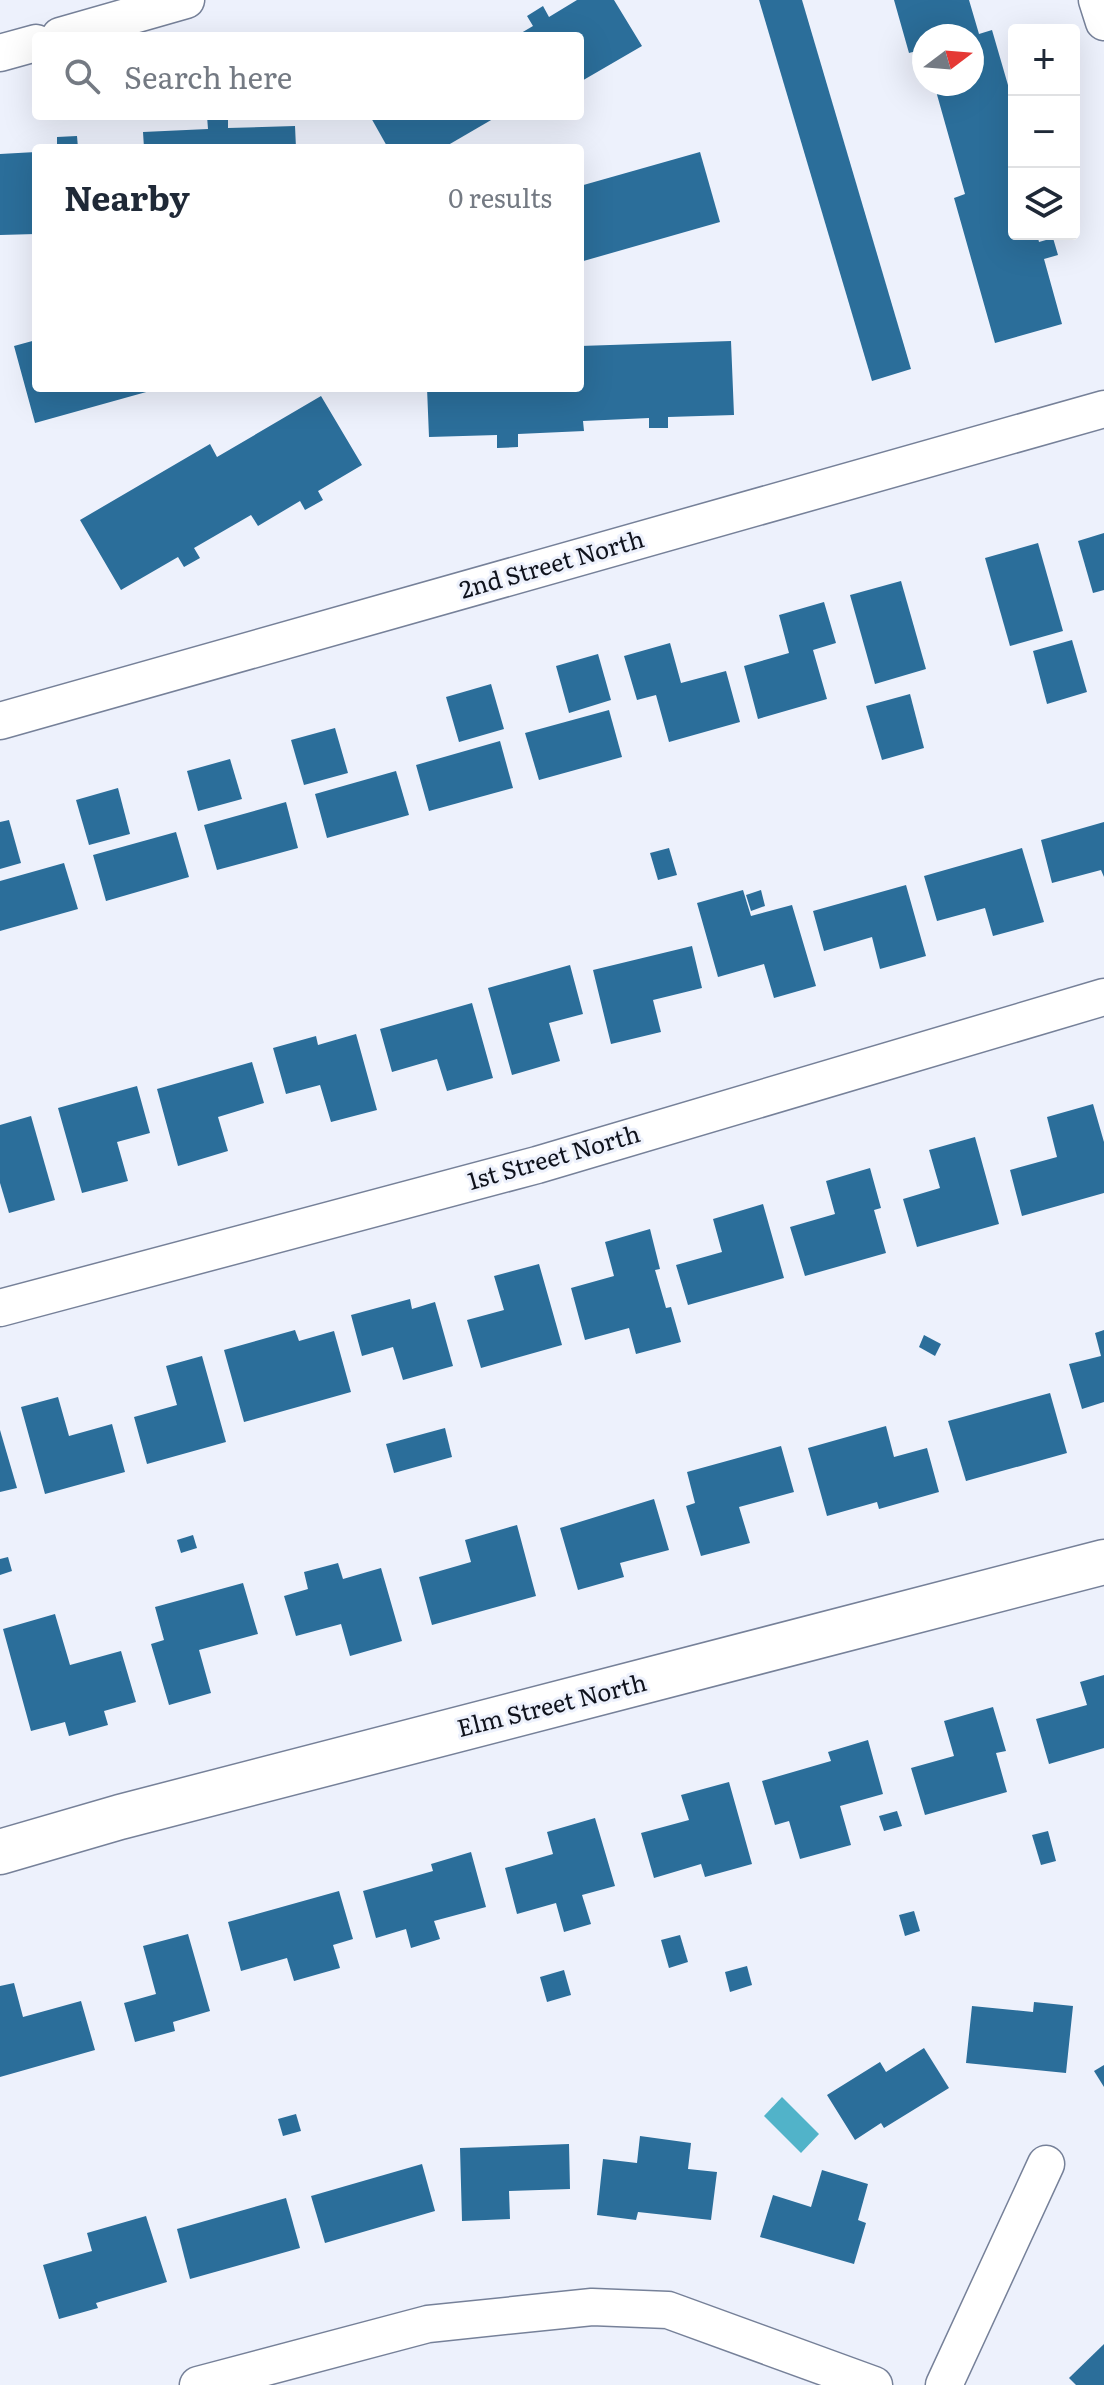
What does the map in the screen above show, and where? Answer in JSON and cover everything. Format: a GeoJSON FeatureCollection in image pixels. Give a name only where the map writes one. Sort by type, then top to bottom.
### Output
{"type":"FeatureCollection","features":[{"type":"Feature","properties":{"kind":"street"},"geometry":{"type":"LineString","coordinates":[[74,32],[186,0]]}},
{"type":"Feature","properties":{"kind":"street"},"geometry":{"type":"LineString","coordinates":[[1097,0],[1104,22]]}},
{"type":"Feature","properties":{"kind":"street"},"geometry":{"type":"LineString","coordinates":[[0,53],[32,44]]}},
{"type":"Feature","properties":{"kind":"street","name":"2nd Street North"},"geometry":{"type":"LineString","coordinates":[[0,721],[1104,409]]}},
{"type":"Feature","properties":{"kind":"street","name":"1st Street North"},"geometry":{"type":"LineString","coordinates":[[0,1308],[537,1165],[1104,997]]}},
{"type":"Feature","properties":{"kind":"street","name":"Elm Street North"},"geometry":{"type":"LineString","coordinates":[[0,1852],[135,1813],[1104,1562]]}},
{"type":"Feature","properties":{"kind":"street"},"geometry":{"type":"LineString","coordinates":[[944,2385],[1046,2164]]}},
{"type":"Feature","properties":{"kind":"street"},"geometry":{"type":"LineString","coordinates":[[198,2385],[428,2324],[592,2307],[668,2310],[874,2385]]}},
{"type":"Feature","properties":{"kind":"water"},"geometry":{"type":"Polygon","coordinates":[[[782,2097],[819,2134],[801,2153],[764,2116],[782,2097]]]}},
{"type":"Feature","properties":{"kind":"building"},"geometry":{"type":"Polygon","coordinates":[[[577,0],[614,0],[642,46],[584,80],[584,32],[523,32],[533,26],[527,16],[543,6],[549,17],[577,0]]]}},
{"type":"Feature","properties":{"kind":"building"},"geometry":{"type":"Polygon","coordinates":[[[759,0],[802,0],[911,369],[872,381],[759,0]]]}},
{"type":"Feature","properties":{"kind":"building"},"geometry":{"type":"Polygon","coordinates":[[[894,0],[969,0],[976,24],[912,24],[912,52],[909,53],[894,0]]]}},
{"type":"Feature","properties":{"kind":"building"},"geometry":{"type":"Polygon","coordinates":[[[992,30],[1008,85],[1008,240],[1054,240],[1058,255],[1044,259],[1062,324],[995,343],[954,198],[965,194],[937,96],[984,96],[984,32],[992,30]]]}},
{"type":"Feature","properties":{"kind":"building"},"geometry":{"type":"Polygon","coordinates":[[[207,120],[228,120],[228,128],[295,126],[296,144],[144,144],[143,132],[208,129],[207,120]]]}},
{"type":"Feature","properties":{"kind":"building"},"geometry":{"type":"Polygon","coordinates":[[[372,120],[491,120],[450,144],[386,144],[372,120]]]}},
{"type":"Feature","properties":{"kind":"building"},"geometry":{"type":"Polygon","coordinates":[[[77,136],[78,144],[57,144],[57,137],[77,136]]]}},
{"type":"Feature","properties":{"kind":"building"},"geometry":{"type":"Polygon","coordinates":[[[32,152],[32,234],[0,235],[0,154],[32,152]]]}},
{"type":"Feature","properties":{"kind":"building"},"geometry":{"type":"Polygon","coordinates":[[[700,152],[720,222],[584,261],[584,185],[700,152]]]}},
{"type":"Feature","properties":{"kind":"building"},"geometry":{"type":"Polygon","coordinates":[[[32,341],[32,392],[146,392],[35,423],[14,346],[32,341]]]}},
{"type":"Feature","properties":{"kind":"building"},"geometry":{"type":"Polygon","coordinates":[[[731,341],[734,415],[668,417],[668,428],[649,428],[649,418],[583,421],[584,431],[518,434],[518,447],[497,448],[497,435],[429,437],[427,392],[584,392],[584,346],[731,341]]]}},
{"type":"Feature","properties":{"kind":"building"},"geometry":{"type":"Polygon","coordinates":[[[321,396],[362,465],[318,491],[323,500],[305,510],[300,501],[258,526],[251,515],[194,548],[200,558],[184,567],[178,557],[121,590],[80,520],[210,444],[217,457],[321,396]]]}},
{"type":"Feature","properties":{"kind":"building"},"geometry":{"type":"Polygon","coordinates":[[[1104,533],[1104,590],[1093,593],[1078,541],[1104,533]]]}},
{"type":"Feature","properties":{"kind":"building"},"geometry":{"type":"Polygon","coordinates":[[[1038,543],[1063,631],[1010,646],[985,558],[1038,543]]]}},
{"type":"Feature","properties":{"kind":"building"},"geometry":{"type":"Polygon","coordinates":[[[901,581],[926,669],[875,684],[850,595],[901,581]]]}},
{"type":"Feature","properties":{"kind":"building"},"geometry":{"type":"Polygon","coordinates":[[[824,602],[836,643],[813,650],[827,699],[758,719],[744,666],[789,653],[779,615],[824,602]]]}},
{"type":"Feature","properties":{"kind":"building"},"geometry":{"type":"Polygon","coordinates":[[[1072,640],[1087,692],[1047,704],[1033,651],[1072,640]]]}},
{"type":"Feature","properties":{"kind":"building"},"geometry":{"type":"Polygon","coordinates":[[[670,643],[681,683],[726,671],[740,722],[669,742],[656,695],[637,700],[624,656],[670,643]]]}},
{"type":"Feature","properties":{"kind":"building"},"geometry":{"type":"Polygon","coordinates":[[[598,654],[611,700],[569,713],[556,666],[598,654]]]}},
{"type":"Feature","properties":{"kind":"building"},"geometry":{"type":"Polygon","coordinates":[[[491,684],[504,729],[459,742],[446,697],[491,684]]]}},
{"type":"Feature","properties":{"kind":"building"},"geometry":{"type":"Polygon","coordinates":[[[910,694],[924,748],[882,760],[866,706],[910,694]]]}},
{"type":"Feature","properties":{"kind":"building"},"geometry":{"type":"Polygon","coordinates":[[[609,710],[622,757],[539,780],[525,733],[609,710]]]}},
{"type":"Feature","properties":{"kind":"building"},"geometry":{"type":"Polygon","coordinates":[[[335,728],[348,773],[304,785],[291,740],[335,728]]]}},
{"type":"Feature","properties":{"kind":"building"},"geometry":{"type":"Polygon","coordinates":[[[500,741],[513,788],[429,811],[416,765],[500,741]]]}},
{"type":"Feature","properties":{"kind":"building"},"geometry":{"type":"Polygon","coordinates":[[[230,759],[242,799],[198,811],[187,771],[230,759]]]}},
{"type":"Feature","properties":{"kind":"building"},"geometry":{"type":"Polygon","coordinates":[[[396,771],[409,815],[327,838],[315,794],[396,771]]]}},
{"type":"Feature","properties":{"kind":"building"},"geometry":{"type":"Polygon","coordinates":[[[118,788],[130,834],[89,845],[76,800],[118,788]]]}},
{"type":"Feature","properties":{"kind":"building"},"geometry":{"type":"Polygon","coordinates":[[[286,802],[298,848],[217,870],[204,825],[286,802]]]}},
{"type":"Feature","properties":{"kind":"building"},"geometry":{"type":"Polygon","coordinates":[[[9,820],[21,863],[0,869],[0,822],[9,820]]]}},
{"type":"Feature","properties":{"kind":"building"},"geometry":{"type":"Polygon","coordinates":[[[1104,822],[1104,877],[1101,870],[1052,883],[1041,840],[1104,822]]]}},
{"type":"Feature","properties":{"kind":"building"},"geometry":{"type":"Polygon","coordinates":[[[176,832],[189,877],[106,901],[93,855],[176,832]]]}},
{"type":"Feature","properties":{"kind":"building"},"geometry":{"type":"Polygon","coordinates":[[[669,848],[677,875],[658,880],[650,853],[669,848]]]}},
{"type":"Feature","properties":{"kind":"building"},"geometry":{"type":"Polygon","coordinates":[[[1022,848],[1044,922],[993,936],[985,908],[937,921],[924,876],[1022,848]]]}},
{"type":"Feature","properties":{"kind":"building"},"geometry":{"type":"Polygon","coordinates":[[[64,863],[78,909],[0,931],[0,881],[64,863]]]}},
{"type":"Feature","properties":{"kind":"building"},"geometry":{"type":"Polygon","coordinates":[[[906,885],[926,956],[880,969],[872,937],[824,951],[813,911],[906,885]]]}},
{"type":"Feature","properties":{"kind":"building"},"geometry":{"type":"Polygon","coordinates":[[[743,890],[751,916],[792,905],[816,986],[774,998],[764,964],[718,977],[697,903],[743,890]]]}},
{"type":"Feature","properties":{"kind":"building"},"geometry":{"type":"Polygon","coordinates":[[[761,890],[765,906],[751,911],[746,895],[761,890]]]}},
{"type":"Feature","properties":{"kind":"building"},"geometry":{"type":"Polygon","coordinates":[[[692,946],[702,988],[653,1000],[661,1032],[611,1044],[593,970],[692,946]]]}},
{"type":"Feature","properties":{"kind":"building"},"geometry":{"type":"Polygon","coordinates":[[[570,965],[583,1014],[549,1023],[560,1061],[512,1075],[488,988],[570,965]]]}},
{"type":"Feature","properties":{"kind":"building"},"geometry":{"type":"Polygon","coordinates":[[[472,1003],[493,1078],[447,1091],[437,1059],[392,1072],[380,1029],[472,1003]]]}},
{"type":"Feature","properties":{"kind":"building"},"geometry":{"type":"Polygon","coordinates":[[[356,1034],[377,1110],[331,1122],[320,1085],[286,1094],[273,1048],[316,1036],[318,1045],[356,1034]]]}},
{"type":"Feature","properties":{"kind":"building"},"geometry":{"type":"Polygon","coordinates":[[[252,1062],[264,1103],[218,1117],[228,1151],[178,1166],[157,1089],[252,1062]]]}},
{"type":"Feature","properties":{"kind":"building"},"geometry":{"type":"Polygon","coordinates":[[[137,1086],[150,1133],[117,1142],[128,1181],[82,1193],[58,1108],[137,1086]]]}},
{"type":"Feature","properties":{"kind":"building"},"geometry":{"type":"Polygon","coordinates":[[[1093,1104],[1104,1142],[1104,1193],[1022,1216],[1010,1170],[1057,1157],[1047,1117],[1093,1104]]]}},
{"type":"Feature","properties":{"kind":"building"},"geometry":{"type":"Polygon","coordinates":[[[31,1116],[55,1200],[9,1213],[0,1183],[0,1125],[31,1116]]]}},
{"type":"Feature","properties":{"kind":"building"},"geometry":{"type":"Polygon","coordinates":[[[975,1137],[999,1224],[917,1247],[903,1199],[940,1188],[929,1150],[975,1137]]]}},
{"type":"Feature","properties":{"kind":"building"},"geometry":{"type":"Polygon","coordinates":[[[870,1168],[881,1208],[874,1210],[886,1253],[805,1276],[790,1227],[835,1214],[826,1181],[870,1168]]]}},
{"type":"Feature","properties":{"kind":"building"},"geometry":{"type":"Polygon","coordinates":[[[763,1204],[784,1278],[688,1305],[676,1265],[722,1252],[713,1219],[763,1204]]]}},
{"type":"Feature","properties":{"kind":"building"},"geometry":{"type":"Polygon","coordinates":[[[650,1229],[660,1269],[655,1270],[666,1308],[671,1307],[681,1342],[636,1354],[629,1328],[585,1340],[571,1288],[614,1276],[605,1242],[650,1229]]]}},
{"type":"Feature","properties":{"kind":"building"},"geometry":{"type":"Polygon","coordinates":[[[539,1264],[562,1345],[481,1368],[467,1320],[504,1310],[494,1276],[539,1264]]]}},
{"type":"Feature","properties":{"kind":"building"},"geometry":{"type":"Polygon","coordinates":[[[410,1299],[412,1309],[435,1302],[453,1366],[403,1380],[393,1347],[362,1356],[351,1315],[410,1299]]]}},
{"type":"Feature","properties":{"kind":"building"},"geometry":{"type":"Polygon","coordinates":[[[295,1330],[299,1341],[334,1331],[351,1392],[244,1422],[224,1350],[295,1330]]]}},
{"type":"Feature","properties":{"kind":"building"},"geometry":{"type":"Polygon","coordinates":[[[1104,1330],[1104,1402],[1082,1409],[1069,1364],[1101,1356],[1095,1333],[1104,1330]]]}},
{"type":"Feature","properties":{"kind":"building"},"geometry":{"type":"Polygon","coordinates":[[[924,1335],[941,1344],[935,1356],[919,1347],[924,1335]]]}},
{"type":"Feature","properties":{"kind":"building"},"geometry":{"type":"Polygon","coordinates":[[[202,1356],[226,1442],[147,1464],[134,1417],[177,1405],[166,1366],[202,1356]]]}},
{"type":"Feature","properties":{"kind":"building"},"geometry":{"type":"Polygon","coordinates":[[[1050,1393],[1067,1453],[966,1481],[948,1421],[1050,1393]]]}},
{"type":"Feature","properties":{"kind":"building"},"geometry":{"type":"Polygon","coordinates":[[[58,1397],[69,1436],[112,1424],[125,1472],[45,1494],[21,1407],[58,1397]]]}},
{"type":"Feature","properties":{"kind":"building"},"geometry":{"type":"Polygon","coordinates":[[[886,1426],[894,1457],[927,1448],[939,1492],[879,1509],[877,1502],[827,1516],[808,1448],[886,1426]]]}},
{"type":"Feature","properties":{"kind":"building"},"geometry":{"type":"Polygon","coordinates":[[[445,1428],[452,1457],[394,1473],[386,1444],[445,1428]]]}},
{"type":"Feature","properties":{"kind":"building"},"geometry":{"type":"Polygon","coordinates":[[[0,1430],[17,1488],[0,1492],[0,1430]]]}},
{"type":"Feature","properties":{"kind":"building"},"geometry":{"type":"Polygon","coordinates":[[[781,1446],[794,1492],[739,1507],[750,1543],[701,1556],[686,1506],[695,1503],[687,1472],[781,1446]]]}},
{"type":"Feature","properties":{"kind":"building"},"geometry":{"type":"Polygon","coordinates":[[[654,1499],[669,1550],[620,1563],[624,1577],[578,1590],[560,1528],[654,1499]]]}},
{"type":"Feature","properties":{"kind":"building"},"geometry":{"type":"Polygon","coordinates":[[[517,1525],[536,1596],[432,1625],[419,1577],[471,1562],[465,1540],[517,1525]]]}},
{"type":"Feature","properties":{"kind":"building"},"geometry":{"type":"Polygon","coordinates":[[[193,1535],[197,1548],[181,1553],[177,1540],[193,1535]]]}},
{"type":"Feature","properties":{"kind":"building"},"geometry":{"type":"Polygon","coordinates":[[[8,1557],[12,1571],[0,1575],[0,1559],[8,1557]]]}},
{"type":"Feature","properties":{"kind":"building"},"geometry":{"type":"Polygon","coordinates":[[[338,1563],[343,1579],[381,1568],[402,1641],[350,1656],[341,1624],[296,1636],[284,1596],[308,1589],[304,1572],[338,1563]]]}},
{"type":"Feature","properties":{"kind":"building"},"geometry":{"type":"Polygon","coordinates":[[[243,1583],[258,1634],[199,1650],[211,1693],[169,1705],[151,1644],[164,1640],[155,1607],[243,1583]]]}},
{"type":"Feature","properties":{"kind":"building"},"geometry":{"type":"Polygon","coordinates":[[[55,1614],[70,1665],[121,1651],[136,1702],[104,1711],[108,1725],[69,1736],[65,1722],[31,1731],[3,1629],[55,1614]]]}},
{"type":"Feature","properties":{"kind":"building"},"geometry":{"type":"Polygon","coordinates":[[[1104,1675],[1104,1748],[1049,1764],[1036,1719],[1087,1705],[1080,1682],[1104,1675]]]}},
{"type":"Feature","properties":{"kind":"building"},"geometry":{"type":"Polygon","coordinates":[[[993,1707],[1006,1751],[996,1753],[1007,1792],[925,1815],[911,1768],[954,1756],[944,1721],[993,1707]]]}},
{"type":"Feature","properties":{"kind":"building"},"geometry":{"type":"Polygon","coordinates":[[[868,1740],[883,1794],[840,1806],[851,1845],[800,1859],[789,1821],[775,1825],[762,1781],[831,1761],[828,1752],[868,1740]]]}},
{"type":"Feature","properties":{"kind":"building"},"geometry":{"type":"Polygon","coordinates":[[[729,1782],[752,1864],[705,1877],[701,1864],[654,1878],[641,1833],[689,1820],[681,1795],[729,1782]]]}},
{"type":"Feature","properties":{"kind":"building"},"geometry":{"type":"Polygon","coordinates":[[[897,1811],[902,1826],[884,1831],[879,1816],[897,1811]]]}},
{"type":"Feature","properties":{"kind":"building"},"geometry":{"type":"Polygon","coordinates":[[[595,1818],[615,1886],[582,1895],[591,1924],[564,1932],[556,1903],[517,1914],[505,1868],[553,1854],[547,1832],[595,1818]]]}},
{"type":"Feature","properties":{"kind":"building"},"geometry":{"type":"Polygon","coordinates":[[[1048,1831],[1056,1861],[1041,1865],[1032,1835],[1048,1831]]]}},
{"type":"Feature","properties":{"kind":"building"},"geometry":{"type":"Polygon","coordinates":[[[471,1852],[486,1907],[434,1921],[440,1939],[411,1948],[406,1929],[376,1938],[363,1891],[433,1871],[431,1864],[471,1852]]]}},
{"type":"Feature","properties":{"kind":"building"},"geometry":{"type":"Polygon","coordinates":[[[339,1891],[353,1939],[333,1945],[340,1968],[294,1981],[287,1958],[241,1971],[228,1922],[339,1891]]]}},
{"type":"Feature","properties":{"kind":"building"},"geometry":{"type":"Polygon","coordinates":[[[914,1911],[920,1931],[905,1936],[899,1915],[914,1911]]]}},
{"type":"Feature","properties":{"kind":"building"},"geometry":{"type":"Polygon","coordinates":[[[188,1934],[210,2011],[173,2022],[175,2031],[135,2042],[124,2003],[156,1994],[143,1946],[188,1934]]]}},
{"type":"Feature","properties":{"kind":"building"},"geometry":{"type":"Polygon","coordinates":[[[680,1935],[688,1962],[669,1968],[661,1940],[680,1935]]]}},
{"type":"Feature","properties":{"kind":"building"},"geometry":{"type":"Polygon","coordinates":[[[747,1966],[752,1985],[730,1992],[725,1972],[747,1966]]]}},
{"type":"Feature","properties":{"kind":"building"},"geometry":{"type":"Polygon","coordinates":[[[564,1970],[571,1995],[547,2002],[540,1977],[564,1970]]]}},
{"type":"Feature","properties":{"kind":"building"},"geometry":{"type":"Polygon","coordinates":[[[14,1983],[23,2017],[81,2001],[95,2050],[0,2077],[0,1986],[14,1983]]]}},
{"type":"Feature","properties":{"kind":"building"},"geometry":{"type":"Polygon","coordinates":[[[1034,2002],[1073,2006],[1066,2073],[966,2063],[972,2006],[1033,2012],[1034,2002]]]}},
{"type":"Feature","properties":{"kind":"building"},"geometry":{"type":"Polygon","coordinates":[[[924,2048],[949,2088],[884,2128],[881,2123],[855,2140],[827,2095],[880,2062],[886,2072],[924,2048]]]}},
{"type":"Feature","properties":{"kind":"building"},"geometry":{"type":"Polygon","coordinates":[[[1104,2065],[1104,2087],[1094,2071],[1104,2065]]]}},
{"type":"Feature","properties":{"kind":"building"},"geometry":{"type":"Polygon","coordinates":[[[296,2114],[301,2131],[283,2136],[278,2119],[296,2114]]]}},
{"type":"Feature","properties":{"kind":"building"},"geometry":{"type":"Polygon","coordinates":[[[640,2136],[691,2143],[688,2169],[717,2172],[711,2220],[638,2212],[636,2220],[597,2215],[603,2159],[637,2163],[640,2136]]]}},
{"type":"Feature","properties":{"kind":"building"},"geometry":{"type":"Polygon","coordinates":[[[569,2144],[570,2189],[509,2191],[510,2219],[462,2221],[460,2148],[569,2144]]]}},
{"type":"Feature","properties":{"kind":"building"},"geometry":{"type":"Polygon","coordinates":[[[422,2164],[435,2211],[325,2243],[311,2196],[422,2164]]]}},
{"type":"Feature","properties":{"kind":"building"},"geometry":{"type":"Polygon","coordinates":[[[822,2170],[868,2184],[858,2220],[866,2223],[854,2264],[760,2237],[773,2195],[811,2207],[822,2170]]]}},
{"type":"Feature","properties":{"kind":"building"},"geometry":{"type":"Polygon","coordinates":[[[286,2198],[300,2248],[190,2279],[177,2229],[286,2198]]]}},
{"type":"Feature","properties":{"kind":"building"},"geometry":{"type":"Polygon","coordinates":[[[146,2216],[167,2282],[96,2303],[98,2308],[59,2319],[43,2265],[92,2251],[87,2233],[146,2216]]]}},
{"type":"Feature","properties":{"kind":"building"},"geometry":{"type":"Polygon","coordinates":[[[1104,2344],[1104,2385],[1076,2385],[1069,2378],[1104,2344]]]}}]}
